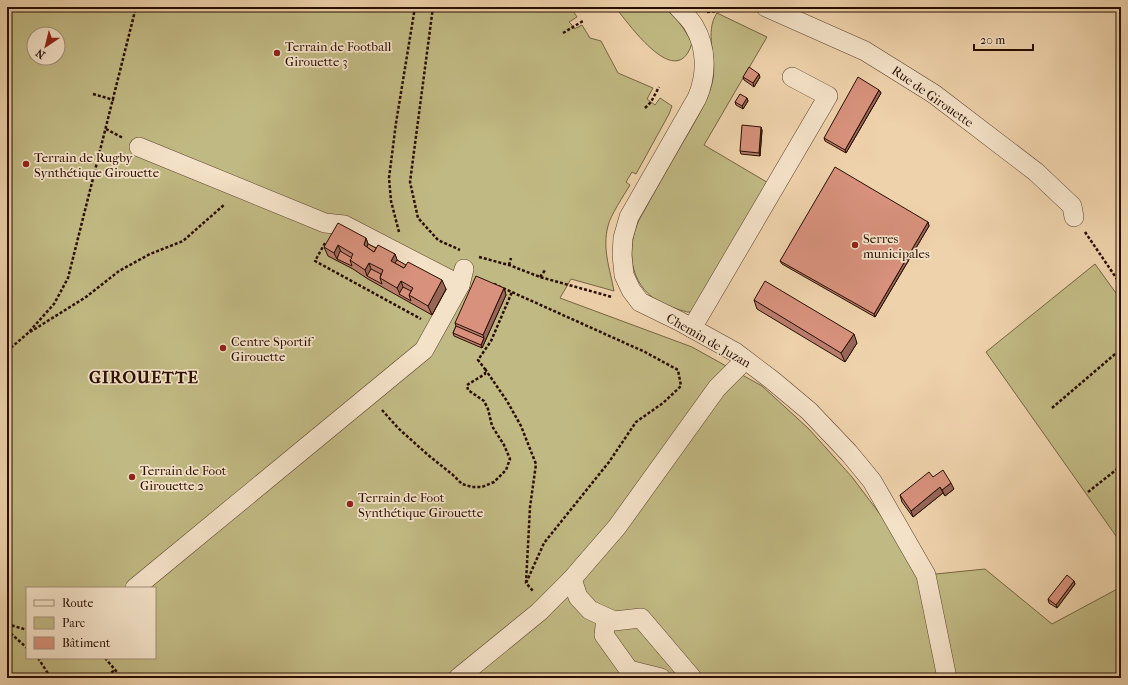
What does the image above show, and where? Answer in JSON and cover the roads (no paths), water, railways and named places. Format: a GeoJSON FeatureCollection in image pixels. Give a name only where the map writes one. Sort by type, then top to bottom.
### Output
{"type":"FeatureCollection","features":[{"type":"Feature","properties":{"kind":"street","name":"Rue de Girouette"},"geometry":{"type":"LineString","coordinates":[[758,7],[865,51],[934,94],[1036,172],[1072,206],[1074,217]]}},
{"type":"Feature","properties":{"kind":"street","name":"Chemin de Juzan"},"geometry":{"type":"LineString","coordinates":[[683,13],[694,25],[703,49],[704,72],[702,86],[697,98],[629,217],[623,238],[622,255],[624,275],[631,290],[640,302],[692,328],[735,352],[772,380],[809,411],[872,481],[926,575],[947,678]]}},
{"type":"Feature","properties":{"kind":"street"},"geometry":{"type":"LineString","coordinates":[[692,328],[828,96],[792,77]]}},
{"type":"Feature","properties":{"kind":"street"},"geometry":{"type":"LineString","coordinates":[[136,587],[424,350],[437,327],[465,267],[398,254],[344,225],[325,223],[241,190],[139,147]]}},
{"type":"Feature","properties":{"kind":"street"},"geometry":{"type":"LineString","coordinates":[[458,678],[539,612],[572,579],[617,527],[718,388],[745,360]]}},
{"type":"Feature","properties":{"kind":"street"},"geometry":{"type":"LineString","coordinates":[[572,579],[578,597],[590,610],[614,621],[640,618],[692,678]]}},
{"type":"Feature","properties":{"kind":"street"},"geometry":{"type":"LineString","coordinates":[[606,618],[604,635],[628,670],[662,678]]}},
{"type":"Feature","properties":{"kind":"place","name":"Terrain de Football Girouette 3"},"geometry":{"type":"Point","coordinates":[277,53]}},
{"type":"Feature","properties":{"kind":"place","name":"Terrain de Rugby Synthétique Girouette"},"geometry":{"type":"Point","coordinates":[26,164]}},
{"type":"Feature","properties":{"kind":"place","name":"Serres municipales"},"geometry":{"type":"Point","coordinates":[855,245]}},
{"type":"Feature","properties":{"kind":"place","name":"Centre Sportif Girouette"},"geometry":{"type":"Point","coordinates":[223,348]}},
{"type":"Feature","properties":{"kind":"place","name":"Terrain de Foot Girouette 2"},"geometry":{"type":"Point","coordinates":[132,477]}},
{"type":"Feature","properties":{"kind":"place","name":"Terrain de Foot Synthétique Girouette"},"geometry":{"type":"Point","coordinates":[350,504]}},
{"type":"Feature","properties":{"kind":"district","name":"GIROUETTE"},"geometry":{"type":"Point","coordinates":[144,377]}}]}
